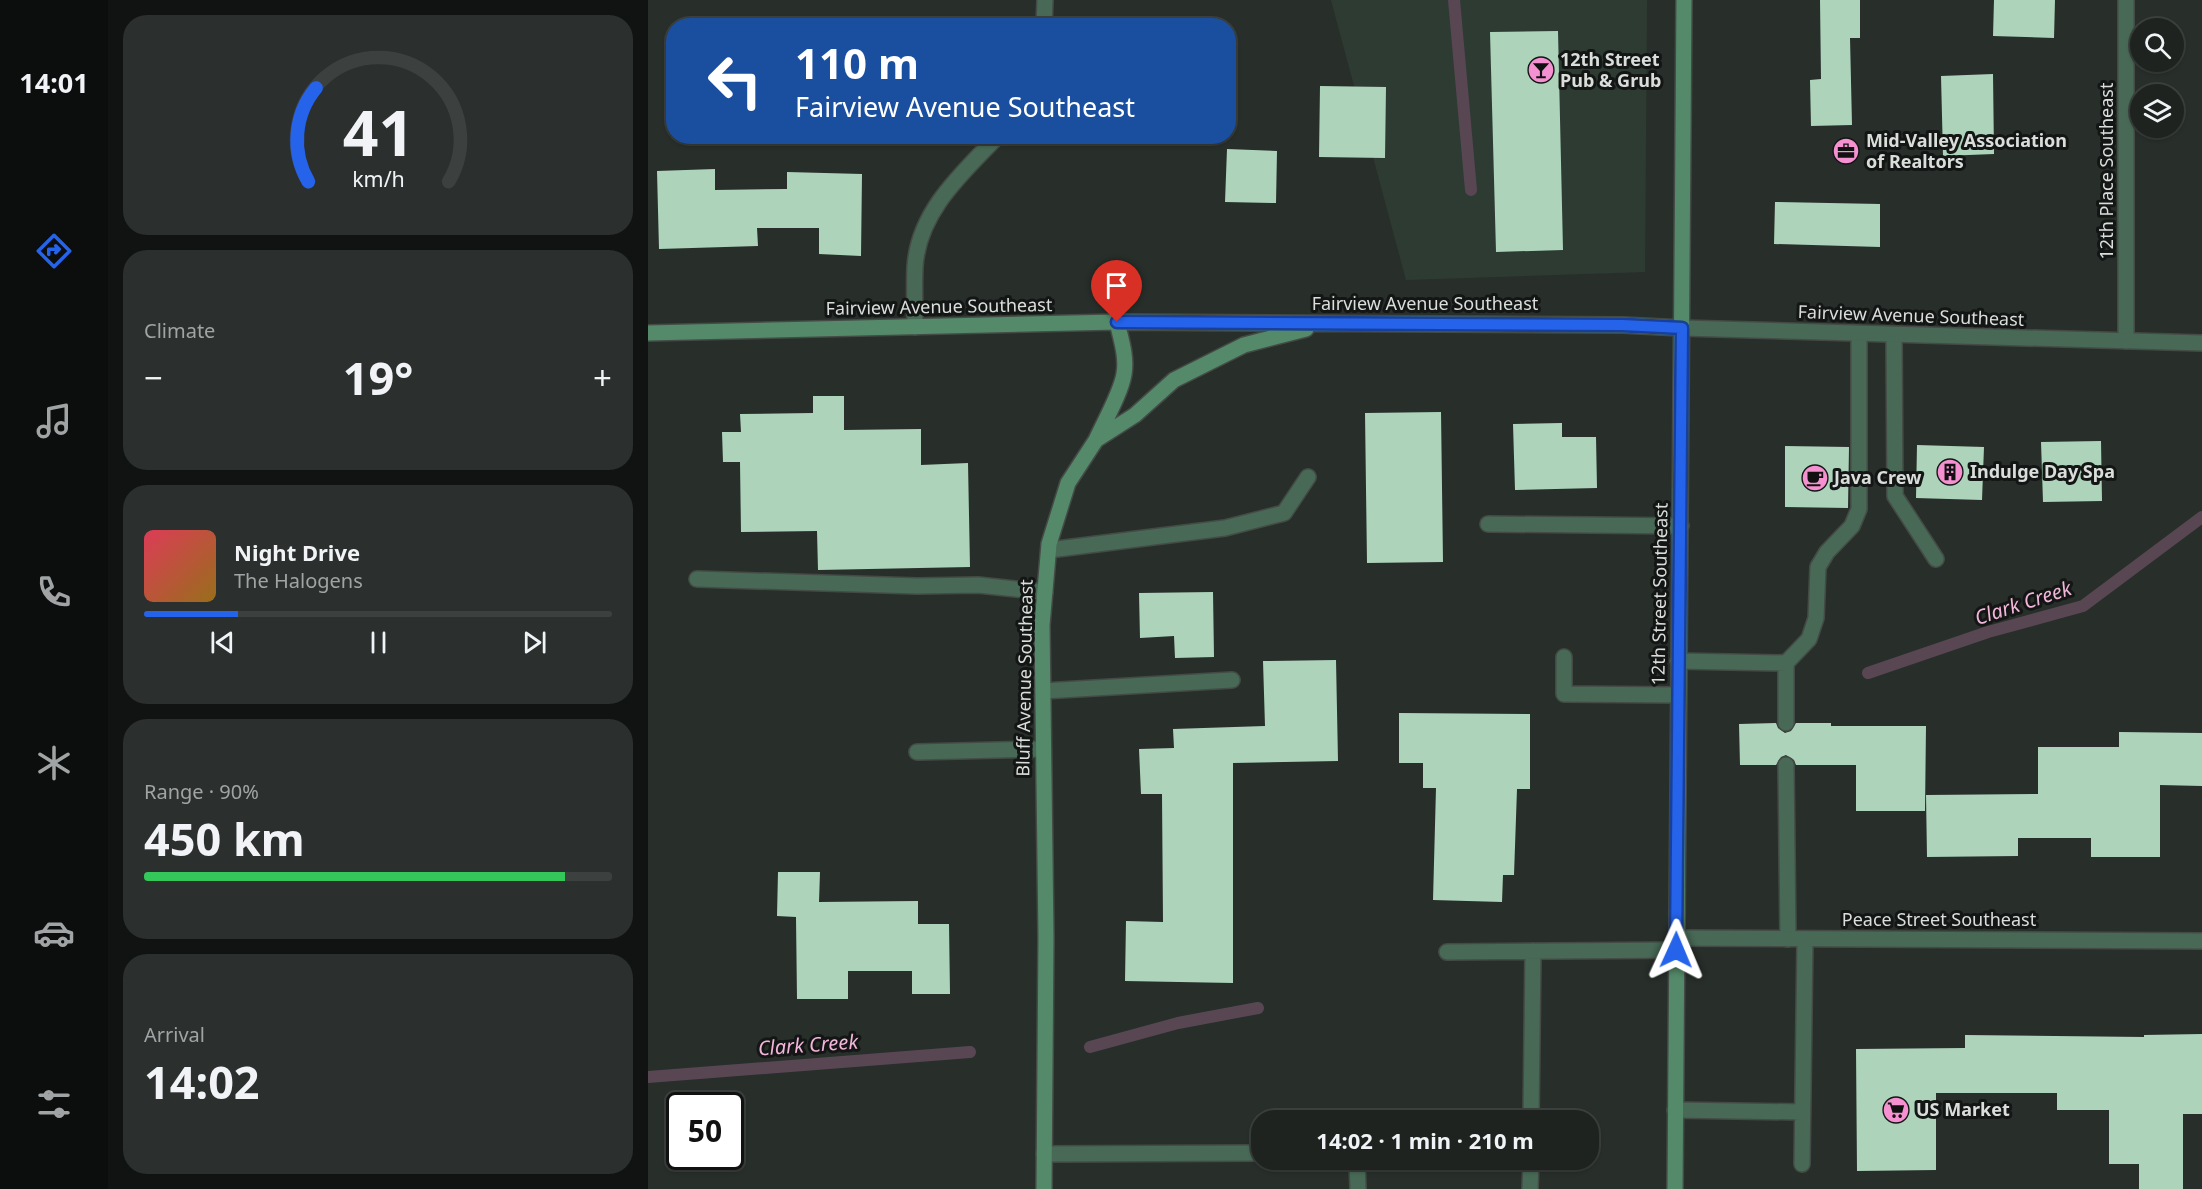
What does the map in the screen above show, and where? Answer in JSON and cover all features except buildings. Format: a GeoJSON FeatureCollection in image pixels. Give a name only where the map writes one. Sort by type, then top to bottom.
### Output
{"type":"FeatureCollection","features":[{"type":"Feature","properties":{"kind":"main road","name":"12th Street Southeast"},"geometry":{"type":"LineString","coordinates":[[1675,1189],[1684,0]]}},
{"type":"Feature","properties":{"kind":"main road","name":"Fairview Avenue Southeast"},"geometry":{"type":"LineString","coordinates":[[648,333],[1117,322],[1622,325],[1682,328]]}},
{"type":"Feature","properties":{"kind":"main road"},"geometry":{"type":"LineString","coordinates":[[1096,440],[1124,373],[1124,352],[1117,322]]}},
{"type":"Feature","properties":{"kind":"main road","name":"Bluff Avenue Southeast"},"geometry":{"type":"LineString","coordinates":[[1044,1189],[1046,937],[1042,625],[1049,550],[1068,483],[1096,440],[1134,416],[1174,380],[1244,345],[1326,323]]}},
{"type":"Feature","properties":{"kind":"street"},"geometry":{"type":"LineString","coordinates":[[1044,18],[1045,0]]}},
{"type":"Feature","properties":{"kind":"street","name":"12th Place Southeast"},"geometry":{"type":"LineString","coordinates":[[2126,0],[2126,341]]}},
{"type":"Feature","properties":{"kind":"street"},"geometry":{"type":"LineString","coordinates":[[915,327],[915,265],[931,214],[951,185],[990,144]]}},
{"type":"Feature","properties":{"kind":"street","name":"Fairview Avenue Southeast"},"geometry":{"type":"LineString","coordinates":[[1682,328],[2202,343]]}},
{"type":"Feature","properties":{"kind":"street"},"geometry":{"type":"LineString","coordinates":[[1786,723],[1786,663],[1809,639],[1813,628],[1816,618],[1818,567],[1827,552],[1852,526],[1858,510],[1859,334]]}},
{"type":"Feature","properties":{"kind":"street"},"geometry":{"type":"LineString","coordinates":[[1894,335],[1895,496],[1936,559]]}},
{"type":"Feature","properties":{"kind":"street"},"geometry":{"type":"LineString","coordinates":[[1049,550],[1225,528],[1284,513],[1308,477]]}},
{"type":"Feature","properties":{"kind":"street"},"geometry":{"type":"LineString","coordinates":[[1488,524],[1681,526]]}},
{"type":"Feature","properties":{"kind":"street"},"geometry":{"type":"LineString","coordinates":[[697,579],[917,586],[978,585],[1045,592]]}},
{"type":"Feature","properties":{"kind":"street"},"geometry":{"type":"LineString","coordinates":[[1564,657],[1564,694],[1678,695]]}},
{"type":"Feature","properties":{"kind":"street"},"geometry":{"type":"LineString","coordinates":[[1678,661],[1786,663]]}},
{"type":"Feature","properties":{"kind":"street"},"geometry":{"type":"LineString","coordinates":[[1042,691],[1232,680]]}},
{"type":"Feature","properties":{"kind":"street"},"geometry":{"type":"LineString","coordinates":[[917,752],[1043,749]]}},
{"type":"Feature","properties":{"kind":"street"},"geometry":{"type":"LineString","coordinates":[[1786,765],[1788,939]]}},
{"type":"Feature","properties":{"kind":"street","name":"Peace Street Southeast"},"geometry":{"type":"LineString","coordinates":[[1448,952],[1533,951],[1788,939],[2202,942]]}},
{"type":"Feature","properties":{"kind":"street"},"geometry":{"type":"LineString","coordinates":[[1802,1164],[1805,939]]}},
{"type":"Feature","properties":{"kind":"street"},"geometry":{"type":"LineString","coordinates":[[1531,1110],[1533,951]]}},
{"type":"Feature","properties":{"kind":"street"},"geometry":{"type":"LineString","coordinates":[[1676,1110],[1802,1112]]}},
{"type":"Feature","properties":{"kind":"street"},"geometry":{"type":"LineString","coordinates":[[1044,1154],[1251,1153]]}},
{"type":"Feature","properties":{"kind":"street"},"geometry":{"type":"LineString","coordinates":[[1357,1170],[1358,1189]]}},
{"type":"Feature","properties":{"kind":"street"},"geometry":{"type":"LineString","coordinates":[[1530,1189],[1531,1170]]}},
{"type":"Feature","properties":{"kind":"shaded area"},"geometry":{"type":"Polygon","coordinates":[[[1331,0],[1647,0],[1645,272],[1406,280],[1331,0]]]}},
{"type":"Feature","properties":{"kind":"waterway"},"geometry":{"type":"LineString","coordinates":[[1454,0],[1471,190]]}},
{"type":"Feature","properties":{"kind":"waterway","name":"Clark Creek"},"geometry":{"type":"LineString","coordinates":[[1868,673],[1988,632],[2083,606],[2202,517]]}},
{"type":"Feature","properties":{"kind":"waterway","name":"Clark Creek"},"geometry":{"type":"LineString","coordinates":[[1090,1047],[1178,1023],[1258,1008]]}},
{"type":"Feature","properties":{"kind":"waterway","name":"Clark Creek"},"geometry":{"type":"LineString","coordinates":[[648,1077],[970,1052]]}},
{"type":"Feature","properties":{"kind":"place","name":"12th Street Pub & Grub"},"geometry":{"type":"Point","coordinates":[1541,70]}},
{"type":"Feature","properties":{"kind":"place","name":"Mid-Valley Association of Realtors"},"geometry":{"type":"Point","coordinates":[1846,151]}},
{"type":"Feature","properties":{"kind":"place","name":"Indulge Day Spa"},"geometry":{"type":"Point","coordinates":[1950,472]}},
{"type":"Feature","properties":{"kind":"place","name":"Java Crew"},"geometry":{"type":"Point","coordinates":[1815,478]}},
{"type":"Feature","properties":{"kind":"place","name":"US Market"},"geometry":{"type":"Point","coordinates":[1896,1110]}},
{"type":"Feature","properties":{"kind":"route"},"geometry":{"type":"LineString","coordinates":[[1117,322],[1622,325],[1682,328],[1676,950]]}}]}
